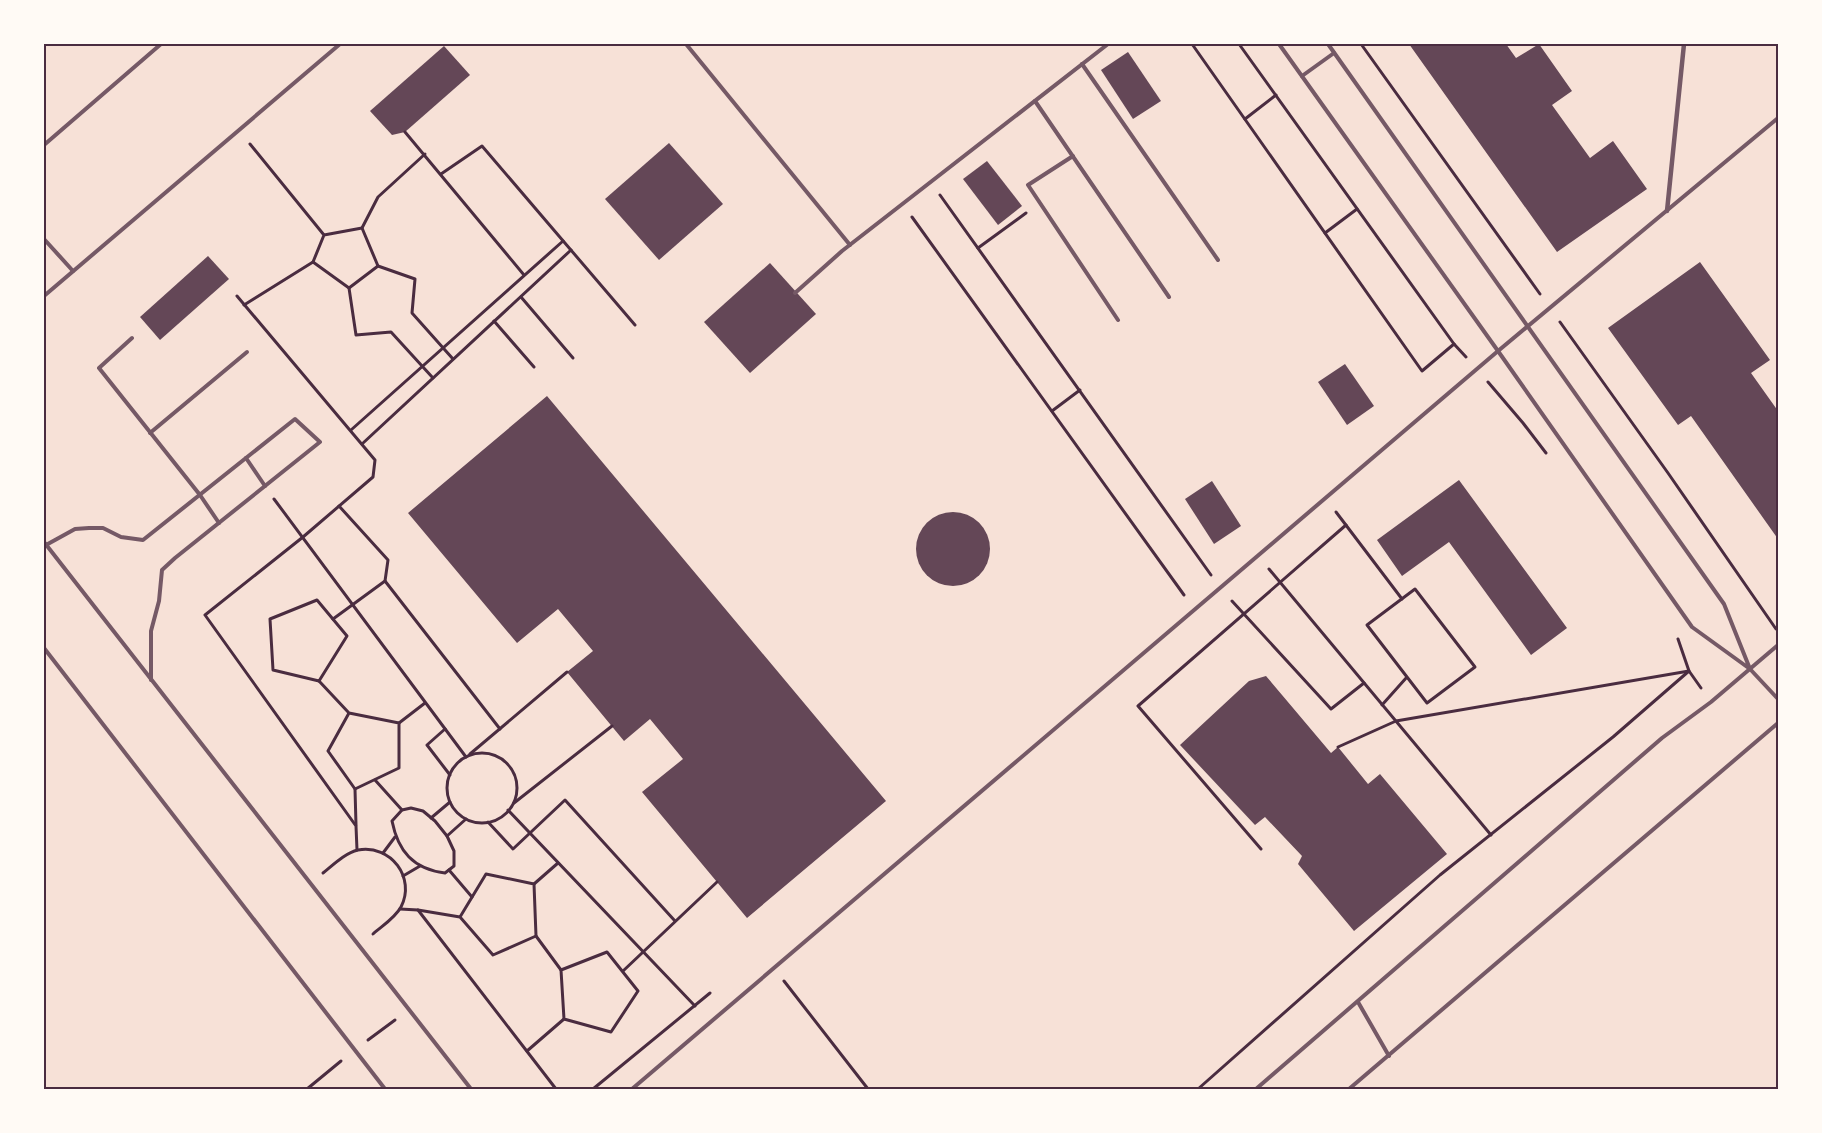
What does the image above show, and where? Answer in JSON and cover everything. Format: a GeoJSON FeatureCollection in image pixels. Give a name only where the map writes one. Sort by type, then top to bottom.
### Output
{"type":"FeatureCollection","features":[{"type":"Feature","properties":{"kind":"street"},"geometry":{"type":"LineString","coordinates":[[1667,211],[1684,44]]}},
{"type":"Feature","properties":{"kind":"lane"},"geometry":{"type":"LineString","coordinates":[[44,145],[161,44]]}},
{"type":"Feature","properties":{"kind":"lane"},"geometry":{"type":"LineString","coordinates":[[44,296],[340,44]]}},
{"type":"Feature","properties":{"kind":"lane"},"geometry":{"type":"LineString","coordinates":[[686,44],[850,245]]}},
{"type":"Feature","properties":{"kind":"lane"},"geometry":{"type":"LineString","coordinates":[[795,293],[850,245],[1108,44]]}},
{"type":"Feature","properties":{"kind":"lane"},"geometry":{"type":"LineString","coordinates":[[1279,44],[1692,627],[1750,669],[1778,699]]}},
{"type":"Feature","properties":{"kind":"lane"},"geometry":{"type":"LineString","coordinates":[[1328,44],[1724,604],[1750,669]]}},
{"type":"Feature","properties":{"kind":"lane"},"geometry":{"type":"LineString","coordinates":[[1302,76],[1334,53]]}},
{"type":"Feature","properties":{"kind":"lane"},"geometry":{"type":"LineString","coordinates":[[1082,64],[1218,260]]}},
{"type":"Feature","properties":{"kind":"lane"},"geometry":{"type":"LineString","coordinates":[[1035,101],[1169,297]]}},
{"type":"Feature","properties":{"kind":"lane"},"geometry":{"type":"LineString","coordinates":[[632,1089],[1498,351],[1778,118]]}},
{"type":"Feature","properties":{"kind":"lane"},"geometry":{"type":"LineString","coordinates":[[1073,156],[1028,185],[1118,320]]}},
{"type":"Feature","properties":{"kind":"lane"},"geometry":{"type":"LineString","coordinates":[[44,239],[73,271]]}},
{"type":"Feature","properties":{"kind":"lane"},"geometry":{"type":"LineString","coordinates":[[132,338],[98,368],[200,495],[219,523]]}},
{"type":"Feature","properties":{"kind":"lane"},"geometry":{"type":"LineString","coordinates":[[150,433],[247,352]]}},
{"type":"Feature","properties":{"kind":"lane"},"geometry":{"type":"LineString","coordinates":[[151,680],[151,631],[160,601],[162,570],[320,442],[295,419],[143,540],[121,536],[103,528],[89,528],[75,529],[45,544],[151,680],[471,1089]]}},
{"type":"Feature","properties":{"kind":"lane"},"geometry":{"type":"LineString","coordinates":[[246,458],[265,486]]}},
{"type":"Feature","properties":{"kind":"lane"},"geometry":{"type":"LineString","coordinates":[[1256,1089],[1662,738],[1711,702],[1778,645]]}},
{"type":"Feature","properties":{"kind":"lane"},"geometry":{"type":"LineString","coordinates":[[44,648],[385,1089]]}},
{"type":"Feature","properties":{"kind":"lane"},"geometry":{"type":"LineString","coordinates":[[1349,1089],[1778,723]]}},
{"type":"Feature","properties":{"kind":"lane"},"geometry":{"type":"LineString","coordinates":[[1358,1002],[1389,1056]]}},
{"type":"Feature","properties":{"kind":"path"},"geometry":{"type":"LineString","coordinates":[[1192,44],[1422,371],[1454,344]]}},
{"type":"Feature","properties":{"kind":"path"},"geometry":{"type":"LineString","coordinates":[[1239,44],[1454,344],[1523,423],[1546,454]]}},
{"type":"Feature","properties":{"kind":"path"},"geometry":{"type":"LineString","coordinates":[[1361,44],[1668,473],[1778,632]]}},
{"type":"Feature","properties":{"kind":"path"},"geometry":{"type":"LineString","coordinates":[[1244,119],[1276,95]]}},
{"type":"Feature","properties":{"kind":"path"},"geometry":{"type":"LineString","coordinates":[[239,130],[324,235]]}},
{"type":"Feature","properties":{"kind":"path"},"geometry":{"type":"LineString","coordinates":[[406,132],[524,275]]}},
{"type":"Feature","properties":{"kind":"path"},"geometry":{"type":"LineString","coordinates":[[441,174],[482,146],[635,325]]}},
{"type":"Feature","properties":{"kind":"path"},"geometry":{"type":"LineString","coordinates":[[362,228],[378,197],[425,154]]}},
{"type":"Feature","properties":{"kind":"path"},"geometry":{"type":"LineString","coordinates":[[936,190],[1221,588],[1331,709],[1364,683]]}},
{"type":"Feature","properties":{"kind":"path"},"geometry":{"type":"LineString","coordinates":[[978,248],[1039,203]]}},
{"type":"Feature","properties":{"kind":"path"},"geometry":{"type":"LineString","coordinates":[[1325,233],[1357,209]]}},
{"type":"Feature","properties":{"kind":"path"},"geometry":{"type":"LineString","coordinates":[[908,212],[1195,610]]}},
{"type":"Feature","properties":{"kind":"path"},"geometry":{"type":"LineString","coordinates":[[324,235],[362,228]]}},
{"type":"Feature","properties":{"kind":"path"},"geometry":{"type":"LineString","coordinates":[[362,228],[378,266],[415,279],[412,313],[442,349],[453,359]]}},
{"type":"Feature","properties":{"kind":"path"},"geometry":{"type":"LineString","coordinates":[[244,305],[313,262],[324,235]]}},
{"type":"Feature","properties":{"kind":"path"},"geometry":{"type":"LineString","coordinates":[[350,430],[563,241]]}},
{"type":"Feature","properties":{"kind":"path"},"geometry":{"type":"LineString","coordinates":[[362,444],[571,250]]}},
{"type":"Feature","properties":{"kind":"path"},"geometry":{"type":"LineString","coordinates":[[313,262],[349,288],[356,335],[391,332],[432,378]]}},
{"type":"Feature","properties":{"kind":"path"},"geometry":{"type":"LineString","coordinates":[[349,288],[378,266]]}},
{"type":"Feature","properties":{"kind":"path"},"geometry":{"type":"LineString","coordinates":[[236,296],[375,460],[373,477],[303,537],[205,615],[356,826]]}},
{"type":"Feature","properties":{"kind":"path"},"geometry":{"type":"LineString","coordinates":[[521,296],[573,358]]}},
{"type":"Feature","properties":{"kind":"path"},"geometry":{"type":"LineString","coordinates":[[494,322],[534,367]]}},
{"type":"Feature","properties":{"kind":"path"},"geometry":{"type":"LineString","coordinates":[[1052,410],[1080,390]]}},
{"type":"Feature","properties":{"kind":"path"},"geometry":{"type":"LineString","coordinates":[[265,486],[445,730],[468,756]]}},
{"type":"Feature","properties":{"kind":"path"},"geometry":{"type":"LineString","coordinates":[[1326,498],[1402,599]]}},
{"type":"Feature","properties":{"kind":"path"},"geometry":{"type":"LineString","coordinates":[[333,619],[385,581],[388,560],[339,506]]}},
{"type":"Feature","properties":{"kind":"path"},"geometry":{"type":"LineString","coordinates":[[1261,849],[1138,706],[1346,525]]}},
{"type":"Feature","properties":{"kind":"path"},"geometry":{"type":"LineString","coordinates":[[1258,556],[1491,834]]}},
{"type":"Feature","properties":{"kind":"path"},"geometry":{"type":"LineString","coordinates":[[385,581],[500,729]]}},
{"type":"Feature","properties":{"kind":"path"},"geometry":{"type":"LineString","coordinates":[[1415,589],[1475,667],[1427,704],[1407,677],[1367,625],[1415,589]]}},
{"type":"Feature","properties":{"kind":"path"},"geometry":{"type":"LineString","coordinates":[[320,680],[347,636],[317,600],[270,619],[273,670],[320,680],[350,713],[399,723],[425,703]]}},
{"type":"Feature","properties":{"kind":"path"},"geometry":{"type":"LineString","coordinates":[[1673,632],[1678,640],[1689,671]]}},
{"type":"Feature","properties":{"kind":"path"},"geometry":{"type":"LineString","coordinates":[[1338,747],[1396,721],[1689,671]]}},
{"type":"Feature","properties":{"kind":"path"},"geometry":{"type":"LineString","coordinates":[[1198,1089],[1440,875],[1613,737],[1689,671]]}},
{"type":"Feature","properties":{"kind":"path"},"geometry":{"type":"LineString","coordinates":[[468,756],[567,672]]}},
{"type":"Feature","properties":{"kind":"path"},"geometry":{"type":"LineString","coordinates":[[1382,705],[1407,677]]}},
{"type":"Feature","properties":{"kind":"path"},"geometry":{"type":"LineString","coordinates":[[350,713],[328,752],[355,789],[357,850]]}},
{"type":"Feature","properties":{"kind":"path"},"geometry":{"type":"LineString","coordinates":[[355,789],[399,768],[399,723]]}},
{"type":"Feature","properties":{"kind":"path"},"geometry":{"type":"LineString","coordinates":[[512,805],[517,790],[515,778],[511,768],[503,760],[481,753],[468,756],[460,760],[450,775],[447,791],[450,802],[457,812],[466,819],[488,822],[499,818],[512,805],[612,726]]}},
{"type":"Feature","properties":{"kind":"path"},"geometry":{"type":"LineString","coordinates":[[445,730],[427,745],[450,775]]}},
{"type":"Feature","properties":{"kind":"path"},"geometry":{"type":"LineString","coordinates":[[375,780],[402,810]]}},
{"type":"Feature","properties":{"kind":"path"},"geometry":{"type":"LineString","coordinates":[[488,822],[513,849],[565,800],[675,922]]}},
{"type":"Feature","properties":{"kind":"path"},"geometry":{"type":"LineString","coordinates":[[431,818],[450,802]]}},
{"type":"Feature","properties":{"kind":"path"},"geometry":{"type":"LineString","coordinates":[[411,808],[423,811],[447,836],[454,851],[454,866],[446,873],[435,872],[420,866],[405,854],[395,837],[392,821],[402,810],[411,808]]}},
{"type":"Feature","properties":{"kind":"path"},"geometry":{"type":"LineString","coordinates":[[508,810],[695,1006]]}},
{"type":"Feature","properties":{"kind":"path"},"geometry":{"type":"LineString","coordinates":[[447,836],[466,819]]}},
{"type":"Feature","properties":{"kind":"path"},"geometry":{"type":"LineString","coordinates":[[383,853],[395,837]]}},
{"type":"Feature","properties":{"kind":"path"},"geometry":{"type":"LineString","coordinates":[[310,883],[345,856],[357,850],[370,849],[383,853],[394,860],[404,876],[405,883],[405,896],[400,909],[359,946]]}},
{"type":"Feature","properties":{"kind":"path"},"geometry":{"type":"LineString","coordinates":[[558,862],[534,884],[536,936],[561,970],[564,1019]]}},
{"type":"Feature","properties":{"kind":"path"},"geometry":{"type":"LineString","coordinates":[[404,876],[420,866]]}},
{"type":"Feature","properties":{"kind":"path"},"geometry":{"type":"LineString","coordinates":[[449,870],[472,897]]}},
{"type":"Feature","properties":{"kind":"path"},"geometry":{"type":"LineString","coordinates":[[460,918],[486,874],[534,884]]}},
{"type":"Feature","properties":{"kind":"path"},"geometry":{"type":"LineString","coordinates":[[623,971],[717,882]]}},
{"type":"Feature","properties":{"kind":"path"},"geometry":{"type":"LineString","coordinates":[[400,909],[418,910],[460,918],[493,955],[536,936]]}},
{"type":"Feature","properties":{"kind":"path"},"geometry":{"type":"LineString","coordinates":[[418,910],[556,1089]]}},
{"type":"Feature","properties":{"kind":"path"},"geometry":{"type":"LineString","coordinates":[[561,970],[607,952],[638,991],[611,1032],[564,1019]]}},
{"type":"Feature","properties":{"kind":"path"},"geometry":{"type":"LineString","coordinates":[[774,968],[868,1089]]}},
{"type":"Feature","properties":{"kind":"path"},"geometry":{"type":"LineString","coordinates":[[593,1089],[710,993]]}},
{"type":"Feature","properties":{"kind":"path"},"geometry":{"type":"LineString","coordinates":[[527,1051],[564,1019]]}},
{"type":"Feature","properties":{"kind":"building"},"geometry":{"type":"Polygon","coordinates":[[[1409,44],[1506,44],[1516,58],[1539,44],[1572,91],[1552,105],[1590,158],[1613,141],[1647,189],[1557,252],[1409,44]]]}},
{"type":"Feature","properties":{"kind":"building"},"geometry":{"type":"Polygon","coordinates":[[[444,46],[470,75],[405,132],[392,135],[370,111],[444,46]]]}},
{"type":"Feature","properties":{"kind":"building"},"geometry":{"type":"Polygon","coordinates":[[[1128,52],[1161,101],[1133,119],[1101,70],[1128,52]]]}},
{"type":"Feature","properties":{"kind":"building"},"geometry":{"type":"Polygon","coordinates":[[[669,143],[723,204],[659,260],[605,199],[669,143]]]}},
{"type":"Feature","properties":{"kind":"building"},"geometry":{"type":"Polygon","coordinates":[[[987,161],[1022,206],[998,225],[963,179],[987,161]]]}},
{"type":"Feature","properties":{"kind":"building"},"geometry":{"type":"Polygon","coordinates":[[[208,256],[229,279],[160,340],[140,317],[208,256]]]}},
{"type":"Feature","properties":{"kind":"building"},"geometry":{"type":"Polygon","coordinates":[[[1700,262],[1770,360],[1751,373],[1778,411],[1778,539],[1691,416],[1678,425],[1608,328],[1700,262]]]}},
{"type":"Feature","properties":{"kind":"building"},"geometry":{"type":"Polygon","coordinates":[[[770,263],[816,314],[750,373],[704,322],[770,263]]]}},
{"type":"Feature","properties":{"kind":"building"},"geometry":{"type":"Polygon","coordinates":[[[1345,364],[1374,406],[1347,425],[1318,382],[1345,364]]]}},
{"type":"Feature","properties":{"kind":"building"},"geometry":{"type":"Polygon","coordinates":[[[547,396],[886,801],[747,918],[642,792],[683,759],[650,719],[624,741],[567,672],[593,651],[558,609],[517,643],[408,513],[547,396]]]}},
{"type":"Feature","properties":{"kind":"building"},"geometry":{"type":"Polygon","coordinates":[[[1459,480],[1567,628],[1531,655],[1449,542],[1402,576],[1377,540],[1459,480]]]}},
{"type":"Feature","properties":{"kind":"building"},"geometry":{"type":"Polygon","coordinates":[[[1212,481],[1241,526],[1214,544],[1185,499],[1212,481]]]}},
{"type":"Feature","properties":{"kind":"building"},"geometry":{"type":"Polygon","coordinates":[[[946,512],[960,512],[974,518],[984,528],[990,542],[988,563],[974,580],[960,586],[946,586],[932,580],[922,570],[916,556],[916,542],[922,528],[932,518],[946,512]]]}},
{"type":"Feature","properties":{"kind":"building"},"geometry":{"type":"Polygon","coordinates":[[[1266,676],[1331,753],[1338,747],[1368,784],[1380,774],[1447,854],[1354,931],[1298,864],[1302,856],[1265,817],[1255,825],[1180,745],[1249,681],[1266,676]]]}}]}
